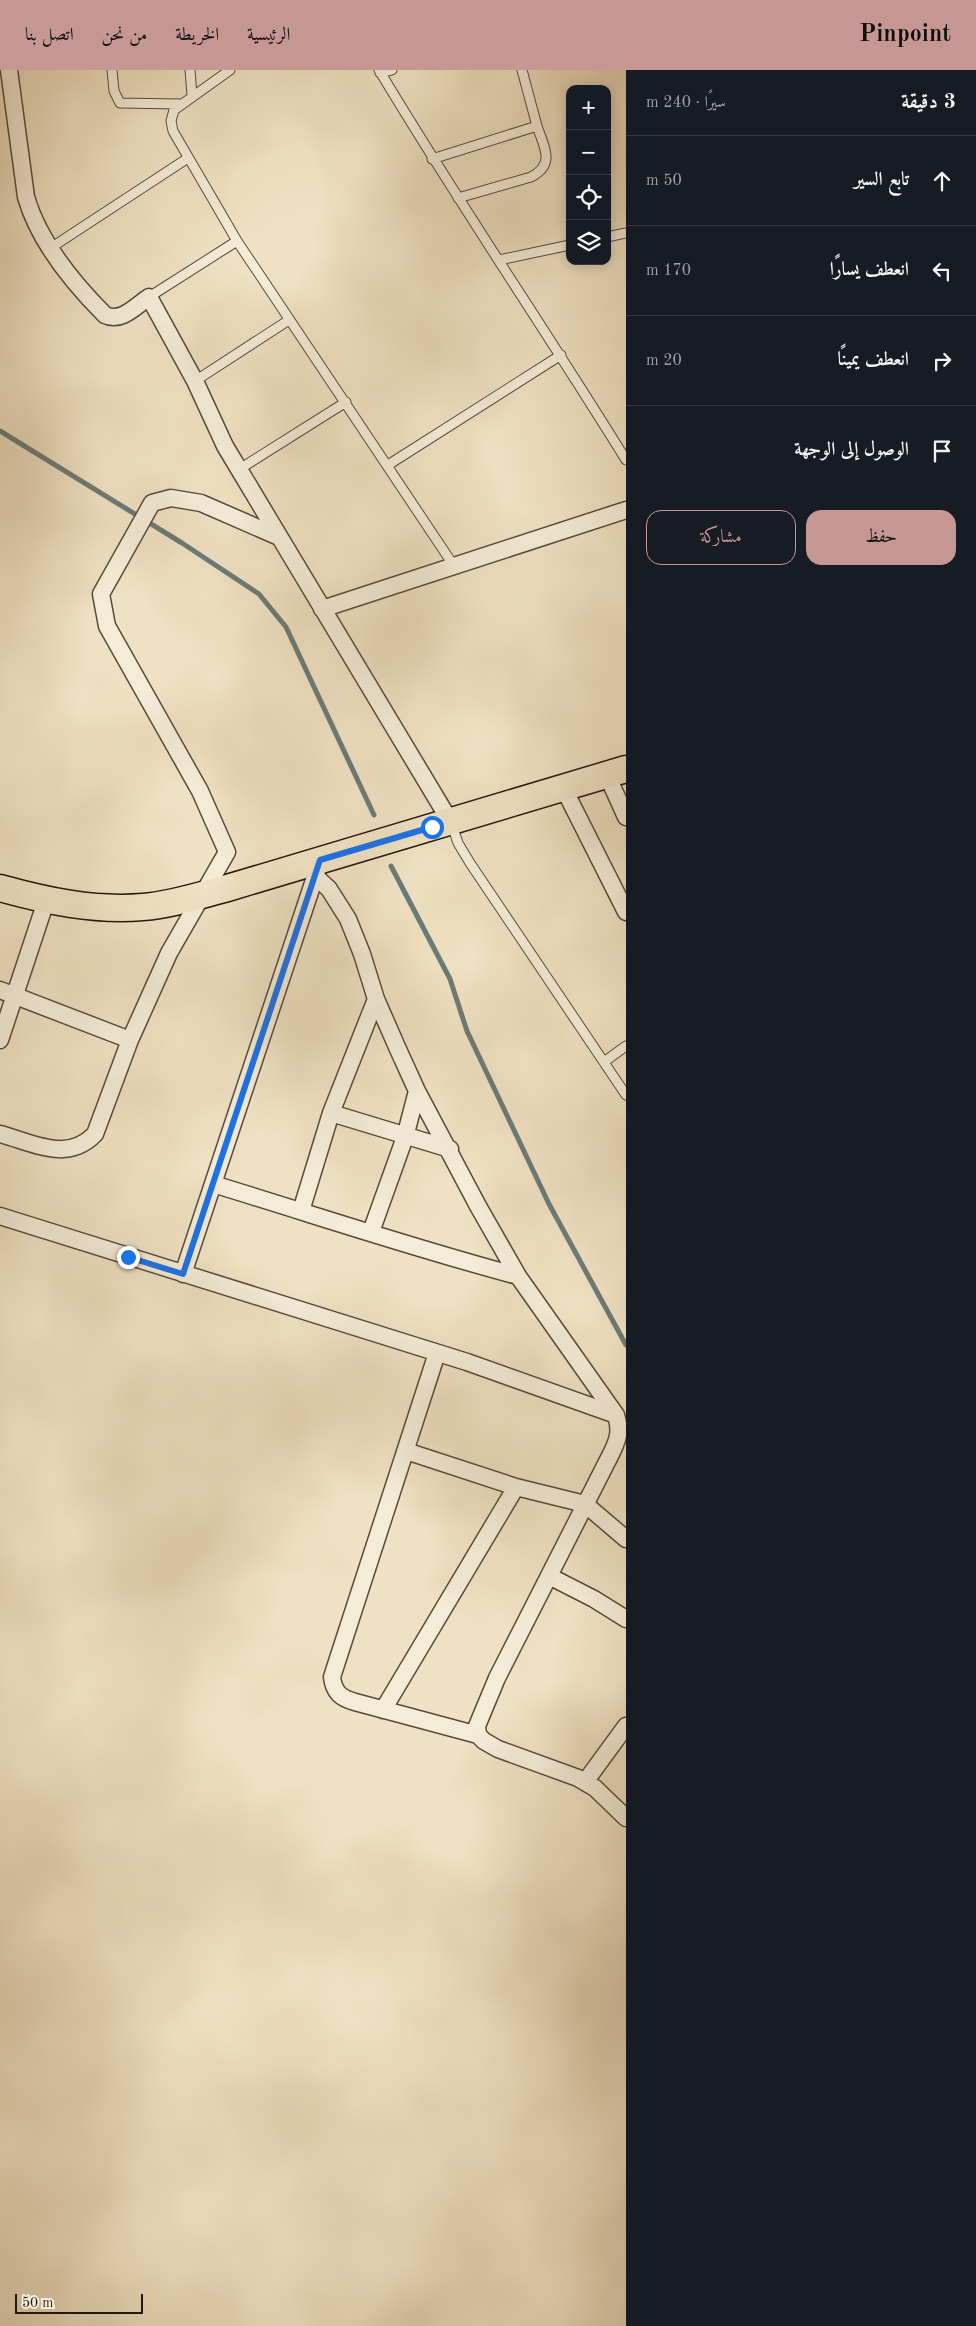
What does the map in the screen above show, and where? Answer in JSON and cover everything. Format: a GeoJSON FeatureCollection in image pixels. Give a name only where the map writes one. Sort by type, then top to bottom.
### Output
{"type":"FeatureCollection","features":[{"type":"Feature","properties":{"kind":"main road"},"geometry":{"type":"LineString","coordinates":[[0,888],[46,901],[109,909],[144,907],[318,869],[450,821],[616,772]]}},
{"type":"Feature","properties":{"kind":"street"},"geometry":{"type":"LineString","coordinates":[[9,70],[26,197],[31,214],[49,249],[96,306],[110,318],[120,317],[149,297],[195,381],[219,436],[238,470],[450,821]]}},
{"type":"Feature","properties":{"kind":"street"},"geometry":{"type":"LineString","coordinates":[[0,1134],[60,1150],[75,1149],[86,1143],[95,1134],[130,1040],[168,953],[226,852],[200,791],[107,626],[101,594],[152,503],[171,498],[202,503],[279,537]]}},
{"type":"Feature","properties":{"kind":"street"},"geometry":{"type":"LineString","coordinates":[[322,609],[626,510]]}},
{"type":"Feature","properties":{"kind":"street"},"geometry":{"type":"LineString","coordinates":[[616,772],[626,817]]}},
{"type":"Feature","properties":{"kind":"street"},"geometry":{"type":"LineString","coordinates":[[563,787],[626,912]]}},
{"type":"Feature","properties":{"kind":"street"},"geometry":{"type":"LineString","coordinates":[[318,869],[348,919],[362,954],[376,999],[417,1091],[450,1149],[478,1206],[518,1276],[616,1415],[619,1427],[619,1436],[482,1711],[476,1726],[478,1735],[484,1742],[498,1749],[585,1782],[595,1788],[626,1818]]}},
{"type":"Feature","properties":{"kind":"street"},"geometry":{"type":"LineString","coordinates":[[183,1274],[318,869]]}},
{"type":"Feature","properties":{"kind":"street"},"geometry":{"type":"LineString","coordinates":[[0,1040],[7,993],[46,901]]}},
{"type":"Feature","properties":{"kind":"street"},"geometry":{"type":"LineString","coordinates":[[7,993],[130,1040]]}},
{"type":"Feature","properties":{"kind":"street"},"geometry":{"type":"LineString","coordinates":[[302,1211],[331,1113],[376,999]]}},
{"type":"Feature","properties":{"kind":"street"},"geometry":{"type":"LineString","coordinates":[[371,1232],[405,1137],[417,1091]]}},
{"type":"Feature","properties":{"kind":"street"},"geometry":{"type":"LineString","coordinates":[[331,1113],[405,1137],[450,1149]]}},
{"type":"Feature","properties":{"kind":"street"},"geometry":{"type":"LineString","coordinates":[[213,1184],[371,1232],[429,1252],[518,1276]]}},
{"type":"Feature","properties":{"kind":"street"},"geometry":{"type":"LineString","coordinates":[[0,1216],[437,1353],[616,1415]]}},
{"type":"Feature","properties":{"kind":"street"},"geometry":{"type":"LineString","coordinates":[[437,1353],[332,1677],[336,1692],[342,1698],[478,1735]]}},
{"type":"Feature","properties":{"kind":"street"},"geometry":{"type":"LineString","coordinates":[[406,1451],[516,1487],[585,1504],[626,1539]]}},
{"type":"Feature","properties":{"kind":"street"},"geometry":{"type":"LineString","coordinates":[[383,1710],[516,1487]]}},
{"type":"Feature","properties":{"kind":"street"},"geometry":{"type":"LineString","coordinates":[[549,1576],[594,1599],[626,1619]]}},
{"type":"Feature","properties":{"kind":"street"},"geometry":{"type":"LineString","coordinates":[[585,1782],[626,1726]]}},
{"type":"Feature","properties":{"kind":"lane"},"geometry":{"type":"LineString","coordinates":[[112,70],[114,91],[120,103],[180,104]]}},
{"type":"Feature","properties":{"kind":"lane"},"geometry":{"type":"LineString","coordinates":[[190,70],[192,95]]}},
{"type":"Feature","properties":{"kind":"lane"},"geometry":{"type":"LineString","coordinates":[[230,70],[192,95],[174,110],[171,121],[173,131],[237,241],[388,464],[454,566]]}},
{"type":"Feature","properties":{"kind":"lane"},"geometry":{"type":"LineString","coordinates":[[392,70],[380,71],[432,159],[561,355],[626,460]]}},
{"type":"Feature","properties":{"kind":"lane"},"geometry":{"type":"LineString","coordinates":[[458,198],[531,177],[542,172],[546,166],[546,154],[522,70]]}},
{"type":"Feature","properties":{"kind":"lane"},"geometry":{"type":"LineString","coordinates":[[432,159],[537,126]]}},
{"type":"Feature","properties":{"kind":"lane"},"geometry":{"type":"LineString","coordinates":[[49,249],[188,158]]}},
{"type":"Feature","properties":{"kind":"lane"},"geometry":{"type":"LineString","coordinates":[[611,236],[626,233]]}},
{"type":"Feature","properties":{"kind":"lane"},"geometry":{"type":"LineString","coordinates":[[149,297],[237,241]]}},
{"type":"Feature","properties":{"kind":"lane"},"geometry":{"type":"LineString","coordinates":[[499,260],[566,246]]}},
{"type":"Feature","properties":{"kind":"lane"},"geometry":{"type":"LineString","coordinates":[[195,381],[289,320]]}},
{"type":"Feature","properties":{"kind":"lane"},"geometry":{"type":"LineString","coordinates":[[388,464],[561,355]]}},
{"type":"Feature","properties":{"kind":"lane"},"geometry":{"type":"LineString","coordinates":[[238,470],[346,402]]}},
{"type":"Feature","properties":{"kind":"lane"},"geometry":{"type":"LineString","coordinates":[[450,821],[466,856],[626,1095]]}},
{"type":"Feature","properties":{"kind":"lane"},"geometry":{"type":"LineString","coordinates":[[604,1062],[626,1046]]}},
{"type":"Feature","properties":{"kind":"waterway"},"geometry":{"type":"LineString","coordinates":[[0,431],[182,543],[259,594],[286,627],[374,815]]}},
{"type":"Feature","properties":{"kind":"waterway"},"geometry":{"type":"LineString","coordinates":[[391,866],[450,979],[467,1031],[549,1204],[626,1345]]}},
{"type":"Feature","properties":{"kind":"route"},"geometry":{"type":"LineString","coordinates":[[128,1257],[183,1274],[310,896],[320,860],[432,827]]}}]}
